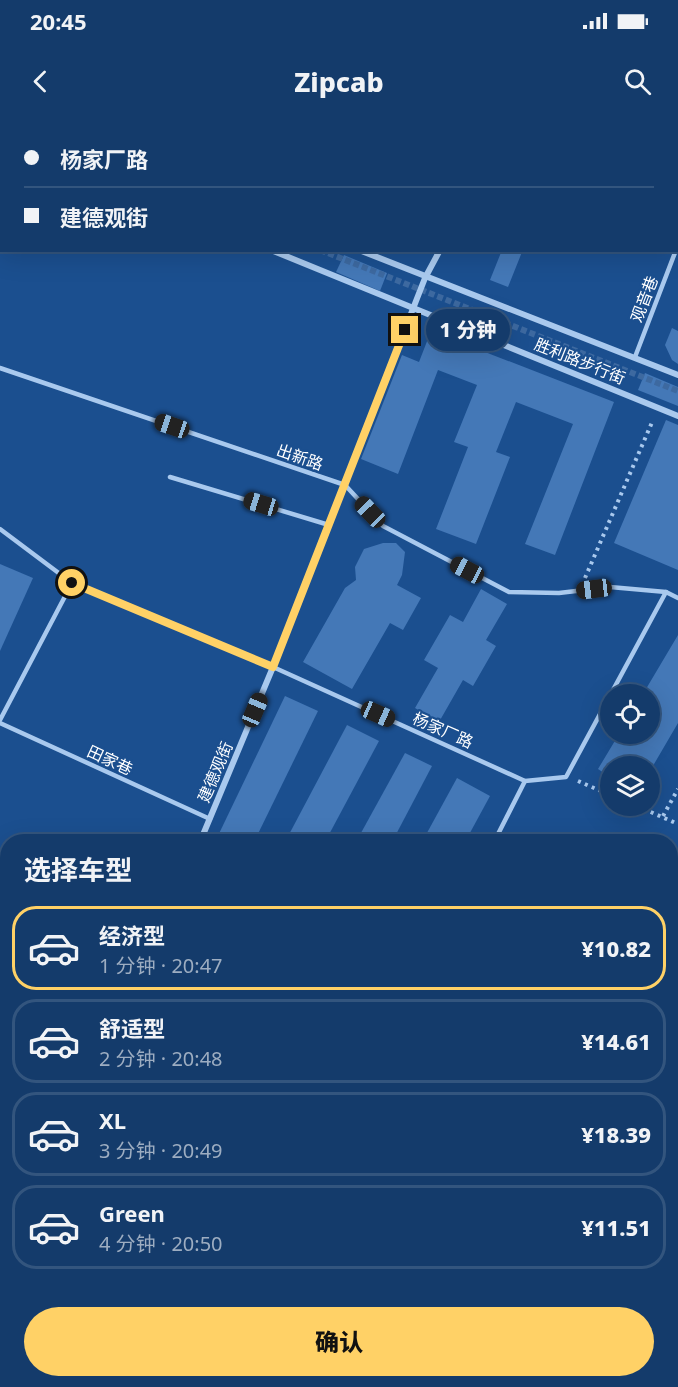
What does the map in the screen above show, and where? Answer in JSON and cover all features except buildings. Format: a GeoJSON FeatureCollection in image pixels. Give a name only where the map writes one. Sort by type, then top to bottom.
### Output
{"type":"FeatureCollection","features":[{"type":"Feature","properties":{"kind":"street","name":"胜利路步行街"},"geometry":{"type":"LineString","coordinates":[[276,252],[678,416]]}},
{"type":"Feature","properties":{"kind":"street"},"geometry":{"type":"LineString","coordinates":[[364,252],[425,278],[678,375]]}},
{"type":"Feature","properties":{"kind":"street","name":"建德观街"},"geometry":{"type":"LineString","coordinates":[[203,834],[273,667],[425,278],[439,252]]}},
{"type":"Feature","properties":{"kind":"lane","name":"观音巷"},"geometry":{"type":"LineString","coordinates":[[635,357],[675,252]]}},
{"type":"Feature","properties":{"kind":"lane","name":"出新路"},"geometry":{"type":"LineString","coordinates":[[0,368],[345,485],[383,526],[509,592],[560,593],[610,587],[666,592],[678,598]]}},
{"type":"Feature","properties":{"kind":"lane"},"geometry":{"type":"LineString","coordinates":[[170,477],[329,525]]}},
{"type":"Feature","properties":{"kind":"lane","name":"杨家厂路"},"geometry":{"type":"LineString","coordinates":[[0,529],[72,583],[273,667],[525,781]]}},
{"type":"Feature","properties":{"kind":"lane","name":"田家巷"},"geometry":{"type":"LineString","coordinates":[[72,583],[0,721],[210,819]]}},
{"type":"Feature","properties":{"kind":"lane"},"geometry":{"type":"LineString","coordinates":[[498,834],[525,781],[566,777],[666,592]]}},
{"type":"Feature","properties":{"kind":"path"},"geometry":{"type":"LineString","coordinates":[[579,591],[658,408]]}},
{"type":"Feature","properties":{"kind":"path"},"geometry":{"type":"LineString","coordinates":[[566,777],[600,791]]}},
{"type":"Feature","properties":{"kind":"path"},"geometry":{"type":"LineString","coordinates":[[663,816],[678,789]]}},
{"type":"Feature","properties":{"kind":"path"},"geometry":{"type":"LineString","coordinates":[[660,815],[678,824]]}},
{"type":"Feature","properties":{"kind":"tunnel"},"geometry":{"type":"LineString","coordinates":[[325,252],[678,391]]}},
{"type":"Feature","properties":{"kind":"route"},"geometry":{"type":"LineString","coordinates":[[72,583],[273,667],[405,330]]}}]}
